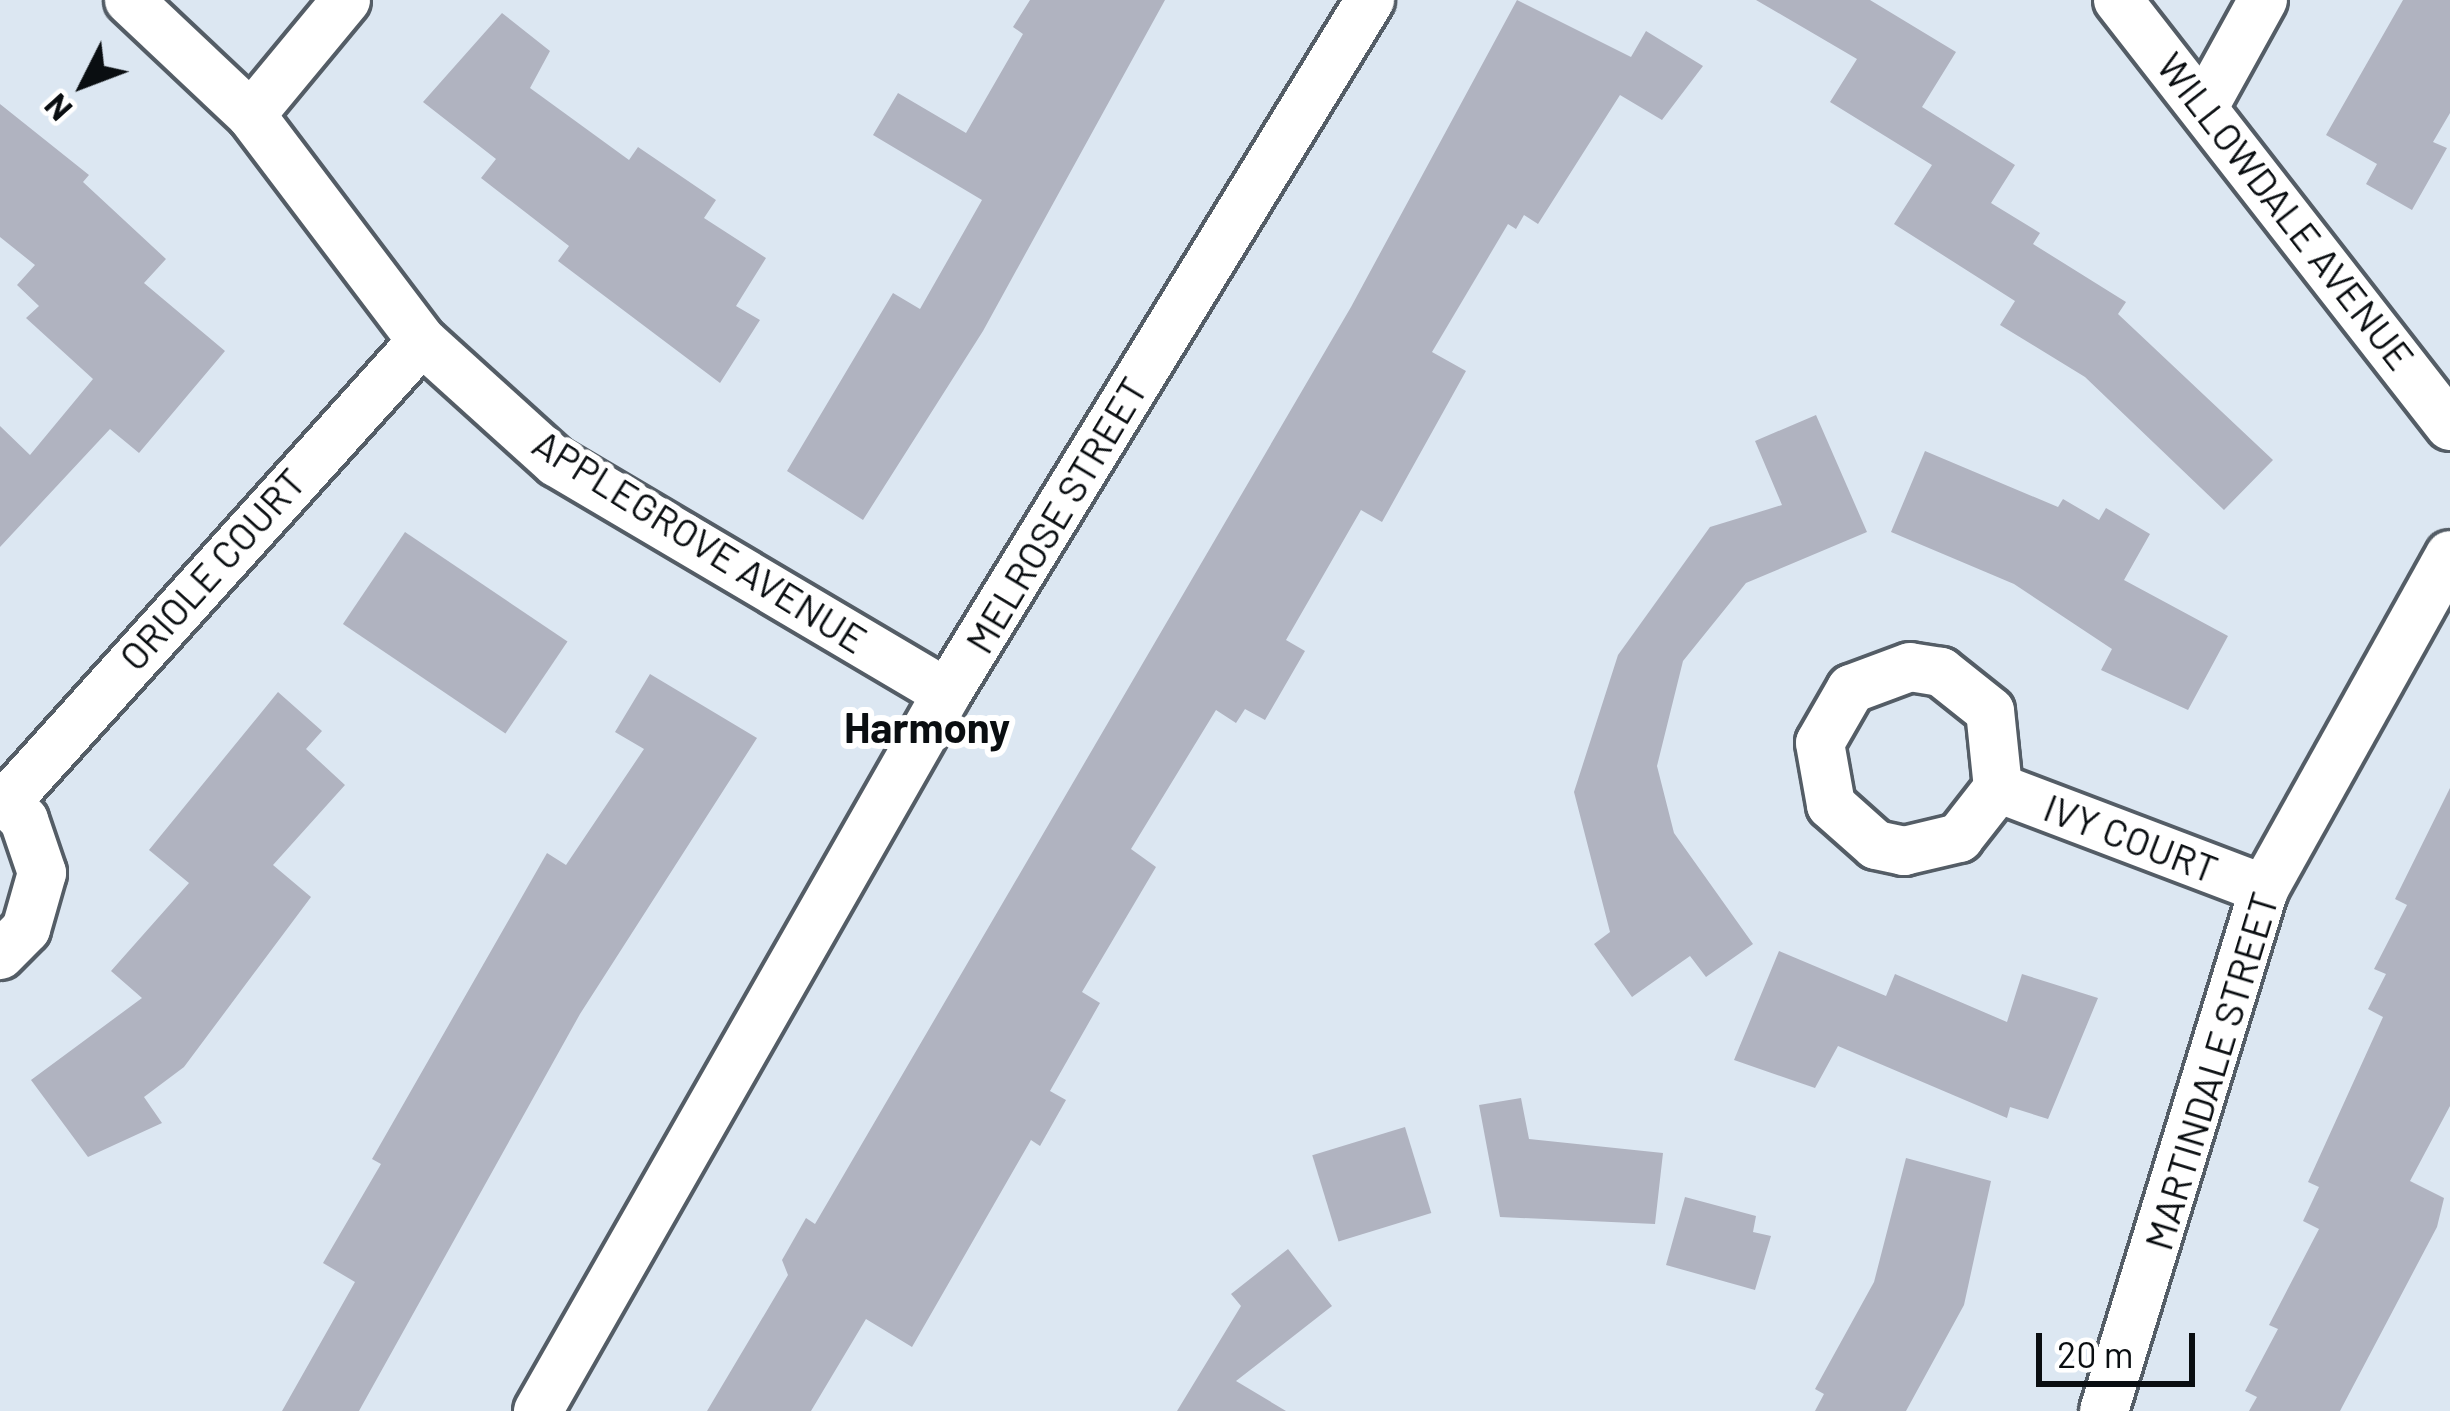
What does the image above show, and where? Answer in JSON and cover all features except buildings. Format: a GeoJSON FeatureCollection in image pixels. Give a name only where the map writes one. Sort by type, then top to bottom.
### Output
{"type":"FeatureCollection","features":[{"type":"Feature","properties":{"kind":"street","name":"APPLEGROVE AVENUE"},"geometry":{"type":"LineString","coordinates":[[130,0],[251,115],[422,341],[556,462],[947,693]]}},
{"type":"Feature","properties":{"kind":"street"},"geometry":{"type":"LineString","coordinates":[[251,115],[346,0]]}},
{"type":"Feature","properties":{"kind":"street","name":"MELROSE STREET"},"geometry":{"type":"LineString","coordinates":[[538,1411],[947,693],[1370,0]]}},
{"type":"Feature","properties":{"kind":"street","name":"WILLOWDALE AVENUE"},"geometry":{"type":"LineString","coordinates":[[2118,0],[2205,105],[2450,426]]}},
{"type":"Feature","properties":{"kind":"street"},"geometry":{"type":"LineString","coordinates":[[2205,105],[2263,0]]}},
{"type":"Feature","properties":{"kind":"street","name":"ORIOLE COURT"},"geometry":{"type":"LineString","coordinates":[[0,955],[26,929],[42,873],[4,798],[422,341]]}},
{"type":"Feature","properties":{"kind":"street","name":"MARTINDALE STREET"},"geometry":{"type":"LineString","coordinates":[[2104,1411],[2264,889],[2450,555]]}},
{"type":"Feature","properties":{"kind":"street","name":"IVY COURT"},"geometry":{"type":"LineString","coordinates":[[1998,788],[2264,889]]}},
{"type":"Feature","properties":{"kind":"district","name":"Harmony"},"geometry":{"type":"Point","coordinates":[927,726]}}]}
